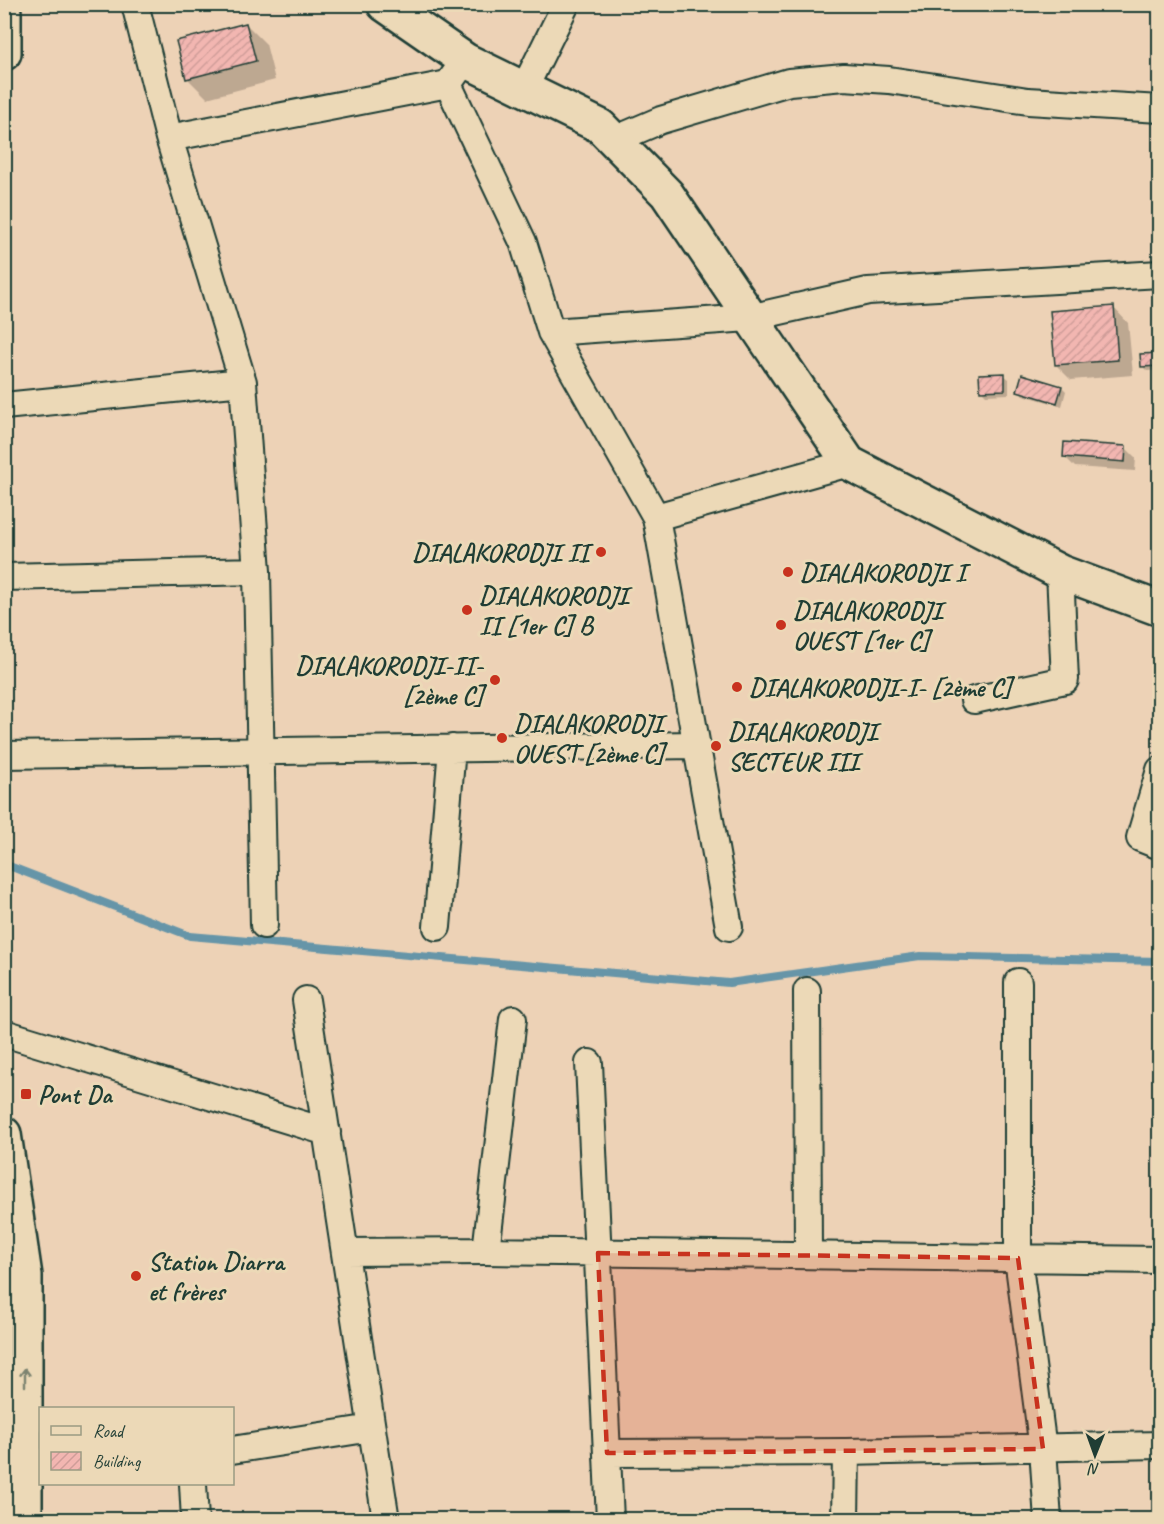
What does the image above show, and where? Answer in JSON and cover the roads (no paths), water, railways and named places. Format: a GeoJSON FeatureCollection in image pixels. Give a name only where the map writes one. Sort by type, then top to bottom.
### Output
{"type":"FeatureCollection","features":[{"type":"Feature","properties":{"kind":"street"},"geometry":{"type":"LineString","coordinates":[[135,4],[169,138],[243,382],[257,571],[264,924]]}},
{"type":"Feature","properties":{"kind":"street"},"geometry":{"type":"LineString","coordinates":[[384,4],[457,72],[524,242],[550,332],[656,517],[729,927]]}},
{"type":"Feature","properties":{"kind":"street"},"geometry":{"type":"LineString","coordinates":[[524,89],[566,4]]}},
{"type":"Feature","properties":{"kind":"street"},"geometry":{"type":"LineString","coordinates":[[4,12],[4,53]]}},
{"type":"Feature","properties":{"kind":"street"},"geometry":{"type":"LineString","coordinates":[[169,138],[457,72],[524,89],[600,126],[667,194],[849,463],[1060,572],[1160,609]]}},
{"type":"Feature","properties":{"kind":"street"},"geometry":{"type":"LineString","coordinates":[[614,140],[661,120],[789,82],[844,77],[889,80],[1028,101],[1160,109]]}},
{"type":"Feature","properties":{"kind":"street"},"geometry":{"type":"LineString","coordinates":[[550,332],[749,318],[868,291],[1160,274]]}},
{"type":"Feature","properties":{"kind":"street"},"geometry":{"type":"LineString","coordinates":[[4,406],[243,382]]}},
{"type":"Feature","properties":{"kind":"street"},"geometry":{"type":"LineString","coordinates":[[656,517],[849,463]]}},
{"type":"Feature","properties":{"kind":"street"},"geometry":{"type":"LineString","coordinates":[[4,577],[257,571]]}},
{"type":"Feature","properties":{"kind":"street"},"geometry":{"type":"LineString","coordinates":[[974,700],[1065,680],[1060,572]]}},
{"type":"Feature","properties":{"kind":"street"},"geometry":{"type":"LineString","coordinates":[[4,755],[696,745]]}},
{"type":"Feature","properties":{"kind":"street"},"geometry":{"type":"LineString","coordinates":[[437,927],[452,748]]}},
{"type":"Feature","properties":{"kind":"street"},"geometry":{"type":"LineString","coordinates":[[1160,770],[1140,838],[1160,846]]}},
{"type":"Feature","properties":{"kind":"street"},"geometry":{"type":"LineString","coordinates":[[1018,982],[1018,1258],[1044,1449],[1048,1520]]}},
{"type":"Feature","properties":{"kind":"street"},"geometry":{"type":"LineString","coordinates":[[807,992],[807,1255]]}},
{"type":"Feature","properties":{"kind":"street"},"geometry":{"type":"LineString","coordinates":[[306,1000],[386,1520]]}},
{"type":"Feature","properties":{"kind":"street"},"geometry":{"type":"LineString","coordinates":[[486,1251],[513,1019]]}},
{"type":"Feature","properties":{"kind":"street"},"geometry":{"type":"LineString","coordinates":[[4,1033],[327,1132]]}},
{"type":"Feature","properties":{"kind":"street"},"geometry":{"type":"LineString","coordinates":[[590,1063],[610,1520]]}},
{"type":"Feature","properties":{"kind":"street"},"geometry":{"type":"LineString","coordinates":[[4,1134],[26,1276],[33,1481],[25,1520]]}},
{"type":"Feature","properties":{"kind":"street"},"geometry":{"type":"LineString","coordinates":[[345,1252],[486,1251],[1160,1260]]}},
{"type":"Feature","properties":{"kind":"street"},"geometry":{"type":"LineString","coordinates":[[234,1450],[372,1428]]}},
{"type":"Feature","properties":{"kind":"street"},"geometry":{"type":"LineString","coordinates":[[607,1453],[846,1452],[1160,1445]]}},
{"type":"Feature","properties":{"kind":"street"},"geometry":{"type":"LineString","coordinates":[[845,1520],[846,1452]]}},
{"type":"Feature","properties":{"kind":"street"},"geometry":{"type":"LineString","coordinates":[[193,1485],[195,1520]]}},
{"type":"Feature","properties":{"kind":"waterway"},"geometry":{"type":"LineString","coordinates":[[4,864],[190,936],[729,983],[920,956],[1160,961]]}},
{"type":"Feature","properties":{"kind":"place","name":"DIALAKORODJI II"},"geometry":{"type":"Point","coordinates":[601,552]}},
{"type":"Feature","properties":{"kind":"place","name":"DIALAKORODJI I"},"geometry":{"type":"Point","coordinates":[788,572]}},
{"type":"Feature","properties":{"kind":"place","name":"DIALAKORODJI II [1er C] B"},"geometry":{"type":"Point","coordinates":[467,610]}},
{"type":"Feature","properties":{"kind":"place","name":"DIALAKORODJI OUEST [1er C]"},"geometry":{"type":"Point","coordinates":[781,625]}},
{"type":"Feature","properties":{"kind":"place","name":"DIALAKORODJI-II- [2ème C]"},"geometry":{"type":"Point","coordinates":[495,680]}},
{"type":"Feature","properties":{"kind":"place","name":"DIALAKORODJI-I- [2ème C]"},"geometry":{"type":"Point","coordinates":[737,687]}},
{"type":"Feature","properties":{"kind":"place","name":"DIALAKORODJI OUEST [2ème C]"},"geometry":{"type":"Point","coordinates":[502,738]}},
{"type":"Feature","properties":{"kind":"place","name":"DIALAKORODJI SECTEUR III"},"geometry":{"type":"Point","coordinates":[716,746]}},
{"type":"Feature","properties":{"kind":"place","name":"Pont Da"},"geometry":{"type":"Point","coordinates":[26,1094]}},
{"type":"Feature","properties":{"kind":"place","name":"Station Diarra et frères"},"geometry":{"type":"Point","coordinates":[136,1276]}}]}
